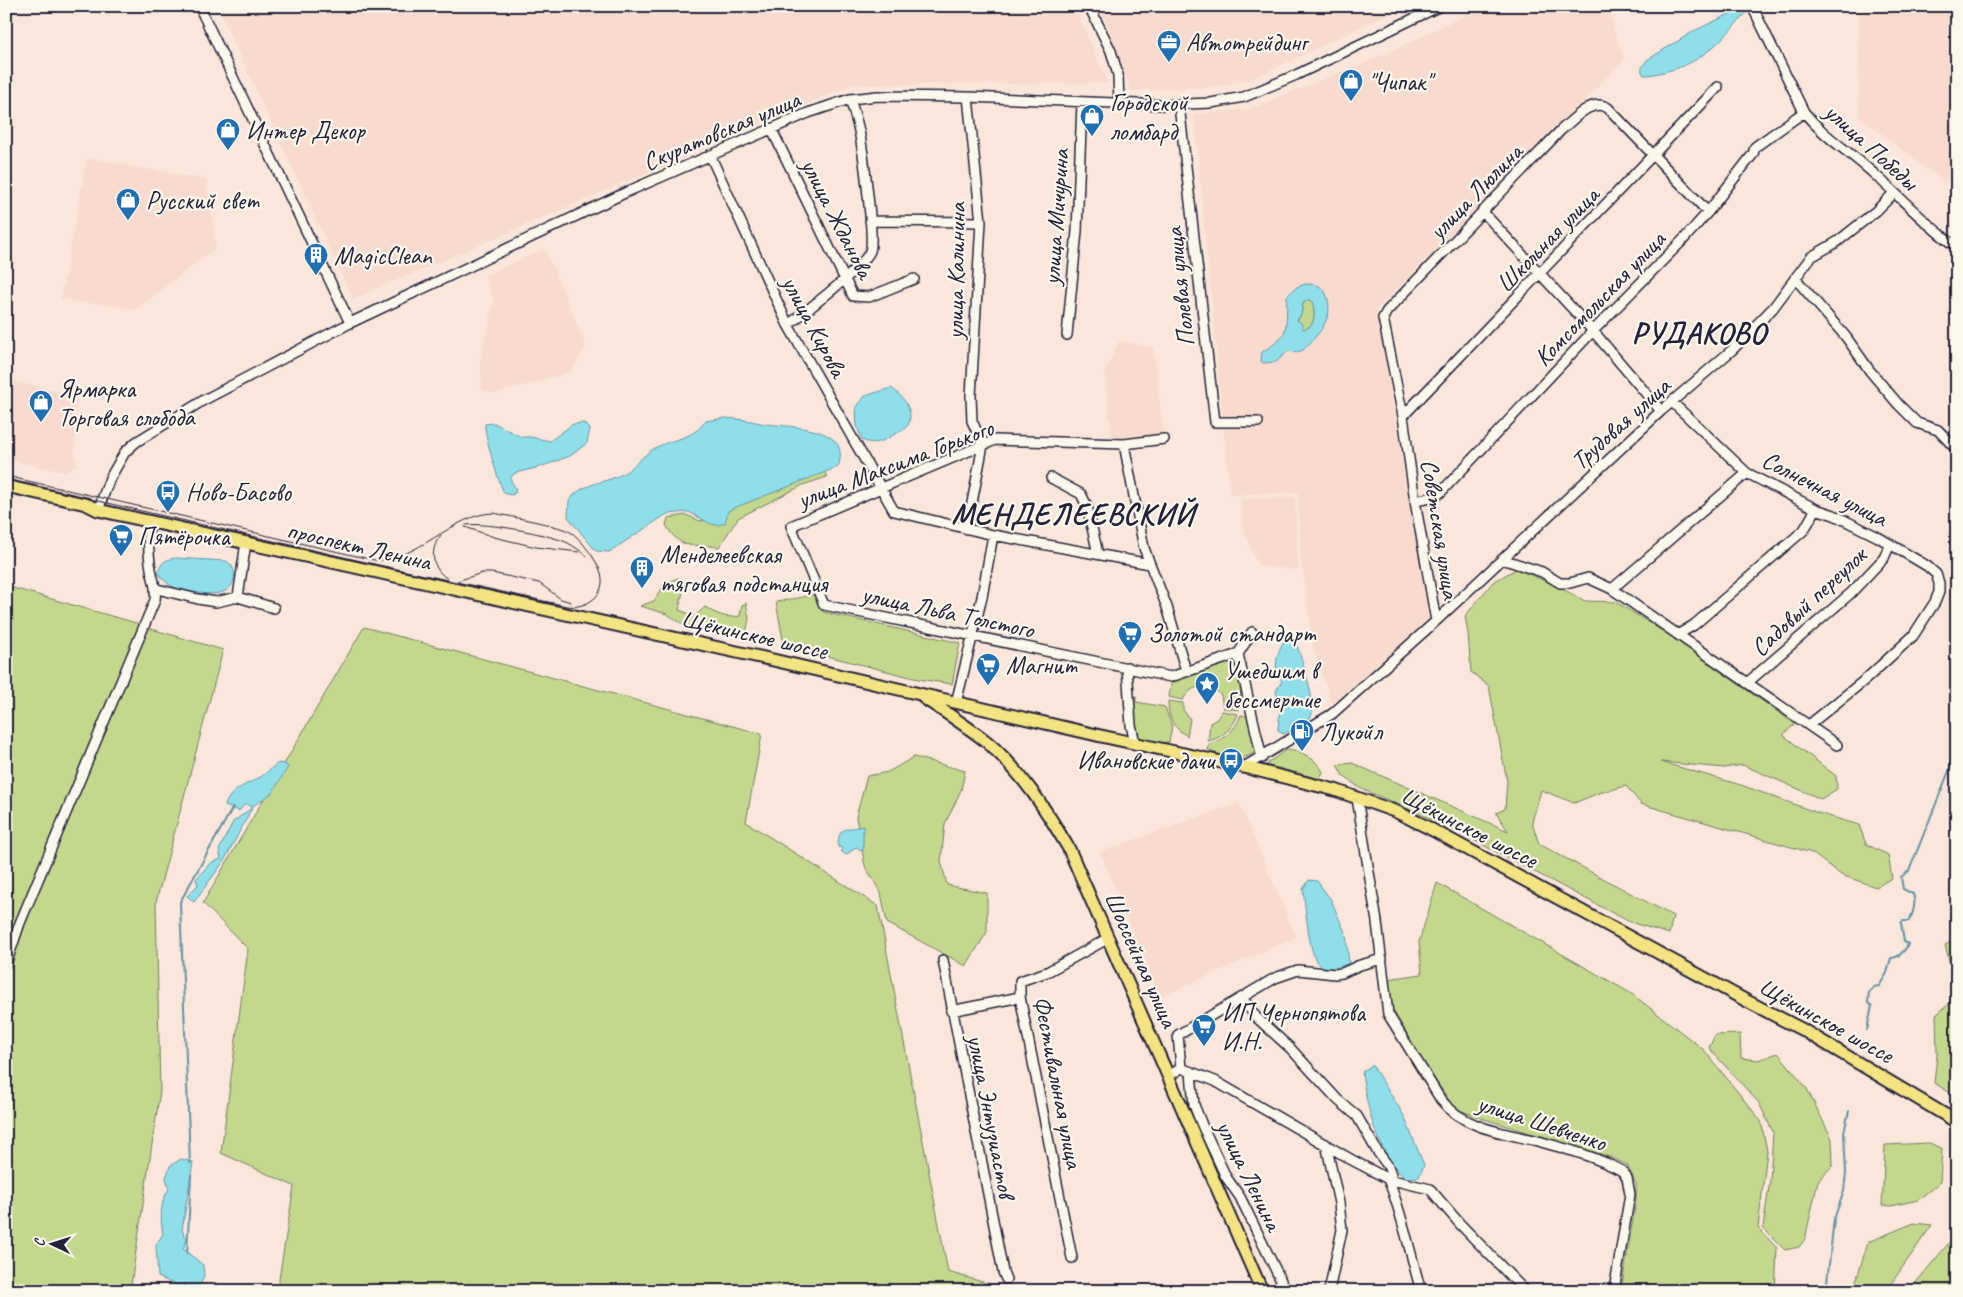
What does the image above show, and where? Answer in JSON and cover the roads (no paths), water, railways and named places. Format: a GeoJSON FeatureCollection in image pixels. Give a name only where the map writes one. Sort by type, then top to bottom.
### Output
{"type":"FeatureCollection","features":[{"type":"Feature","properties":{"kind":"main road","name":"проспект Ленина"},"geometry":{"type":"LineString","coordinates":[[6,486],[86,504],[98,510],[610,624]]}},
{"type":"Feature","properties":{"kind":"main road","name":"проспект Ленина"},"geometry":{"type":"LineString","coordinates":[[6,494],[84,511],[98,510]]}},
{"type":"Feature","properties":{"kind":"main road","name":"Щёкинское шоссе"},"geometry":{"type":"LineString","coordinates":[[610,624],[1244,767],[1318,785],[1397,812],[1736,996],[1803,1030],[1957,1122]]}},
{"type":"Feature","properties":{"kind":"main road","name":"Шоссейная улица"},"geometry":{"type":"LineString","coordinates":[[916,693],[987,742],[1025,781],[1042,804],[1069,849],[1262,1291]]}},
{"type":"Feature","properties":{"kind":"street"},"geometry":{"type":"LineString","coordinates":[[200,6],[350,324]]}},
{"type":"Feature","properties":{"kind":"street"},"geometry":{"type":"LineString","coordinates":[[1089,6],[1111,51],[1118,75],[1119,104]]}},
{"type":"Feature","properties":{"kind":"street","name":"Скуратовская улица"},"geometry":{"type":"LineString","coordinates":[[98,510],[117,464],[136,442],[204,400],[350,324],[631,190],[808,113],[850,99],[878,96],[968,97],[1119,104],[1179,105],[1211,103],[1244,97],[1296,75],[1440,6]]}},
{"type":"Feature","properties":{"kind":"street","name":"улица Победы"},"geometry":{"type":"LineString","coordinates":[[1752,6],[1804,112],[1825,135],[1874,173],[1894,193],[1957,247]]}},
{"type":"Feature","properties":{"kind":"street","name":"Школьная улица"},"geometry":{"type":"LineString","coordinates":[[1403,416],[1718,87]]}},
{"type":"Feature","properties":{"kind":"street","name":"улица Калинина"},"geometry":{"type":"LineString","coordinates":[[968,97],[980,222],[971,396],[972,421],[983,445]]}},
{"type":"Feature","properties":{"kind":"street"},"geometry":{"type":"LineString","coordinates":[[788,325],[844,278],[870,251],[872,243],[870,220],[860,137],[850,99]]}},
{"type":"Feature","properties":{"kind":"street","name":"улица Мичурина"},"geometry":{"type":"LineString","coordinates":[[1067,335],[1077,231],[1082,103]]}},
{"type":"Feature","properties":{"kind":"street","name":"Полевая улица"},"geometry":{"type":"LineString","coordinates":[[1179,105],[1215,422],[1258,422]]}},
{"type":"Feature","properties":{"kind":"street","name":"улица Люлина"},"geometry":{"type":"LineString","coordinates":[[1384,323],[1383,318],[1387,311],[1561,130],[1594,105],[1604,105],[1608,108],[1653,157]]}},
{"type":"Feature","properties":{"kind":"street","name":"Комсомольская улица"},"geometry":{"type":"LineString","coordinates":[[1415,502],[1435,497],[1442,491],[1593,331],[1683,240],[1708,212],[1753,154],[1755,147],[1804,112]]}},
{"type":"Feature","properties":{"kind":"street","name":"улица Жданова"},"geometry":{"type":"LineString","coordinates":[[771,128],[852,296],[869,297],[914,278]]}},
{"type":"Feature","properties":{"kind":"street","name":"улица Кирова"},"geometry":{"type":"LineString","coordinates":[[710,156],[788,325],[894,511],[967,529]]}},
{"type":"Feature","properties":{"kind":"street"},"geometry":{"type":"LineString","coordinates":[[1653,157],[1708,212]]}},
{"type":"Feature","properties":{"kind":"street","name":"Трудовая улица"},"geometry":{"type":"LineString","coordinates":[[1436,621],[1662,411],[1732,350],[1766,315],[1811,257],[1837,242],[1876,211],[1894,193]]}},
{"type":"Feature","properties":{"kind":"street"},"geometry":{"type":"LineString","coordinates":[[1483,212],[1593,331],[1662,411]]}},
{"type":"Feature","properties":{"kind":"street"},"geometry":{"type":"LineString","coordinates":[[870,220],[980,222]]}},
{"type":"Feature","properties":{"kind":"street"},"geometry":{"type":"LineString","coordinates":[[1795,278],[1846,337],[1870,371],[1898,404],[1917,423],[1938,430],[1957,450]]}},
{"type":"Feature","properties":{"kind":"street","name":"Советская улица"},"geometry":{"type":"LineString","coordinates":[[1244,767],[1262,758],[1332,714],[1436,621],[1415,502],[1403,416],[1384,323]]}},
{"type":"Feature","properties":{"kind":"street","name":"Солнечная улица"},"geometry":{"type":"LineString","coordinates":[[1673,403],[1747,473],[1816,509],[1834,514],[1928,566],[1936,574],[1939,592],[1935,602],[1913,636],[1866,679],[1809,725]]}},
{"type":"Feature","properties":{"kind":"street","name":"улица Максима Горького"},"geometry":{"type":"LineString","coordinates":[[791,526],[995,440],[1124,444],[1164,439]]}},
{"type":"Feature","properties":{"kind":"street"},"geometry":{"type":"LineString","coordinates":[[1124,444],[1144,548],[1167,607],[1186,672]]}},
{"type":"Feature","properties":{"kind":"street"},"geometry":{"type":"LineString","coordinates":[[983,445],[967,529],[1150,564]]}},
{"type":"Feature","properties":{"kind":"street"},"geometry":{"type":"LineString","coordinates":[[1612,589],[1747,473]]}},
{"type":"Feature","properties":{"kind":"street"},"geometry":{"type":"LineString","coordinates":[[1051,478],[1082,494],[1087,506],[1098,554]]}},
{"type":"Feature","properties":{"kind":"street"},"geometry":{"type":"LineString","coordinates":[[1679,634],[1694,625],[1804,530],[1816,509]]}},
{"type":"Feature","properties":{"kind":"street"},"geometry":{"type":"LineString","coordinates":[[6,964],[20,923],[148,619],[157,589],[151,570],[148,542],[149,521]]}},
{"type":"Feature","properties":{"kind":"street","name":"улица Льва Толстого"},"geometry":{"type":"LineString","coordinates":[[791,526],[824,605],[1171,677],[1238,654]]}},
{"type":"Feature","properties":{"kind":"street"},"geometry":{"type":"LineString","coordinates":[[956,703],[974,636],[993,535]]}},
{"type":"Feature","properties":{"kind":"street"},"geometry":{"type":"LineString","coordinates":[[238,597],[246,542]]}},
{"type":"Feature","properties":{"kind":"street","name":"Садовый переулок"},"geometry":{"type":"LineString","coordinates":[[1747,683],[1851,593],[1884,558],[1890,544]]}},
{"type":"Feature","properties":{"kind":"street"},"geometry":{"type":"LineString","coordinates":[[1502,559],[1542,572],[1560,583],[1570,583],[1588,578],[1612,589],[1837,744]]}},
{"type":"Feature","properties":{"kind":"street"},"geometry":{"type":"LineString","coordinates":[[157,589],[198,600],[216,602],[238,597],[274,608]]}},
{"type":"Feature","properties":{"kind":"street"},"geometry":{"type":"LineString","coordinates":[[1252,632],[1238,654],[1262,758]]}},
{"type":"Feature","properties":{"kind":"street"},"geometry":{"type":"LineString","coordinates":[[1127,668],[1131,725],[1136,743]]}},
{"type":"Feature","properties":{"kind":"street","name":"улица Шевченко"},"geometry":{"type":"LineString","coordinates":[[1357,798],[1358,813],[1367,850],[1388,1014],[1441,1100],[1450,1111],[1501,1134],[1536,1141],[1582,1154],[1622,1171],[1627,1178],[1630,1194],[1614,1291]]}},
{"type":"Feature","properties":{"kind":"street","name":"Фестивальная улица"},"geometry":{"type":"LineString","coordinates":[[1072,1258],[1020,996],[1020,981],[1047,972],[1109,938]]}},
{"type":"Feature","properties":{"kind":"street"},"geometry":{"type":"LineString","coordinates":[[1169,1076],[1181,1068],[1178,1035],[1275,978],[1298,970],[1335,974],[1382,959]]}},
{"type":"Feature","properties":{"kind":"street","name":"улица Энтузиастов"},"geometry":{"type":"LineString","coordinates":[[943,960],[951,1011],[1003,1272],[1006,1278]]}},
{"type":"Feature","properties":{"kind":"street"},"geometry":{"type":"LineString","coordinates":[[951,1011],[1020,996]]}},
{"type":"Feature","properties":{"kind":"street"},"geometry":{"type":"LineString","coordinates":[[1242,998],[1256,1017],[1290,1048],[1338,1100],[1357,1116],[1388,1166],[1391,1174],[1388,1179],[1398,1202],[1408,1235],[1408,1248],[1421,1291]]}},
{"type":"Feature","properties":{"kind":"street","name":"улица Ленина"},"geometry":{"type":"LineString","coordinates":[[1181,1068],[1216,1081],[1388,1179],[1430,1189],[1460,1224],[1525,1291]]}},
{"type":"Feature","properties":{"kind":"street","name":"улица Ленина"},"geometry":{"type":"LineString","coordinates":[[1191,1073],[1194,1105],[1202,1125],[1226,1178],[1246,1210],[1286,1291]]}},
{"type":"Feature","properties":{"kind":"street"},"geometry":{"type":"LineString","coordinates":[[1326,1144],[1340,1203],[1342,1230],[1329,1291]]}},
{"type":"Feature","properties":{"kind":"water"},"geometry":{"type":"Polygon","coordinates":[[[1742,8],[1747,12],[1721,40],[1702,56],[1680,67],[1656,74],[1644,75],[1642,68],[1647,60],[1696,30],[1742,8]]]}},
{"type":"Feature","properties":{"kind":"water"},"geometry":{"type":"Polygon","coordinates":[[[1306,284],[1318,286],[1326,294],[1329,310],[1324,325],[1303,350],[1298,352],[1288,351],[1276,362],[1263,363],[1261,361],[1262,352],[1282,337],[1286,320],[1287,296],[1297,287],[1306,284]],[[1308,300],[1303,303],[1301,315],[1297,320],[1301,323],[1303,329],[1311,326],[1313,322],[1314,309],[1312,301],[1308,300]]]}},
{"type":"Feature","properties":{"kind":"water"},"geometry":{"type":"Polygon","coordinates":[[[891,388],[899,395],[909,409],[910,420],[908,425],[901,431],[879,442],[871,443],[862,440],[857,426],[856,408],[865,396],[891,388]]]}},
{"type":"Feature","properties":{"kind":"water"},"geometry":{"type":"Polygon","coordinates":[[[725,418],[814,430],[827,435],[836,442],[840,453],[838,467],[734,508],[728,511],[725,523],[718,525],[711,524],[689,512],[667,514],[609,552],[596,551],[568,517],[569,501],[581,490],[619,476],[655,448],[691,434],[701,427],[705,421],[725,418]]]}},
{"type":"Feature","properties":{"kind":"water"},"geometry":{"type":"Polygon","coordinates":[[[494,423],[521,437],[550,441],[573,424],[584,423],[590,429],[587,443],[570,456],[540,467],[515,473],[511,477],[511,481],[516,489],[515,493],[511,495],[504,493],[488,445],[485,424],[494,423]]]}},
{"type":"Feature","properties":{"kind":"water"},"geometry":{"type":"Polygon","coordinates":[[[175,558],[226,561],[233,568],[233,582],[227,590],[213,594],[176,588],[168,584],[158,573],[164,562],[175,558]]]}},
{"type":"Feature","properties":{"kind":"water"},"geometry":{"type":"Polygon","coordinates":[[[1291,636],[1296,642],[1308,681],[1312,712],[1310,718],[1304,723],[1283,734],[1278,730],[1280,708],[1276,691],[1282,681],[1276,664],[1278,652],[1287,638],[1291,636]]]}},
{"type":"Feature","properties":{"kind":"water"},"geometry":{"type":"Polygon","coordinates":[[[278,763],[285,764],[288,767],[272,793],[253,807],[245,804],[239,811],[225,806],[227,800],[235,791],[262,776],[278,763]]]}},
{"type":"Feature","properties":{"kind":"water"},"geometry":{"type":"Polygon","coordinates":[[[252,808],[224,861],[194,902],[187,896],[198,885],[196,879],[210,863],[221,859],[219,850],[233,822],[252,808]]]}},
{"type":"Feature","properties":{"kind":"water"},"geometry":{"type":"Polygon","coordinates":[[[863,826],[863,851],[856,847],[846,855],[841,851],[842,848],[838,847],[840,835],[844,830],[863,826]]]}},
{"type":"Feature","properties":{"kind":"water"},"geometry":{"type":"Polygon","coordinates":[[[1309,880],[1317,881],[1331,900],[1346,935],[1349,963],[1336,968],[1328,968],[1317,962],[1314,957],[1303,889],[1309,880]]]}},
{"type":"Feature","properties":{"kind":"water"},"geometry":{"type":"Polygon","coordinates":[[[1372,1065],[1403,1114],[1424,1165],[1419,1177],[1405,1178],[1395,1167],[1380,1142],[1370,1115],[1362,1072],[1372,1065]]]}},
{"type":"Feature","properties":{"kind":"water"},"geometry":{"type":"Polygon","coordinates":[[[181,1159],[193,1162],[182,1230],[187,1239],[183,1249],[203,1265],[204,1276],[199,1287],[179,1286],[158,1277],[156,1245],[163,1234],[162,1210],[164,1199],[169,1189],[166,1178],[170,1166],[181,1159]]]}},
{"type":"Feature","properties":{"kind":"waterway"},"geometry":{"type":"LineString","coordinates":[[1867,1030],[1872,1006],[1868,1003],[1869,992],[1874,987],[1879,986],[1887,973],[1891,958],[1901,953],[1908,944],[1904,942],[1901,923],[1909,921],[1914,901],[1913,894],[1903,889],[1901,877],[1909,871],[1957,751]]}},
{"type":"Feature","properties":{"kind":"waterway"},"geometry":{"type":"LineString","coordinates":[[190,1163],[180,902],[233,807]]}},
{"type":"Feature","properties":{"kind":"waterway"},"geometry":{"type":"LineString","coordinates":[[1826,1291],[1834,1219],[1844,1191],[1846,1173],[1844,1132],[1849,1111]]}},
{"type":"Feature","properties":{"kind":"waterway"},"geometry":{"type":"LineString","coordinates":[[187,1253],[191,1175]]}},
{"type":"Feature","properties":{"kind":"waterway"},"geometry":{"type":"LineString","coordinates":[[185,1285],[185,1291]]}},
{"type":"Feature","properties":{"kind":"tram line"},"geometry":{"type":"LineString","coordinates":[[6,476],[374,560],[389,559],[404,554],[464,521],[479,515],[494,513],[547,524],[572,533],[593,557],[601,573],[601,588],[594,599],[588,603],[567,606],[6,480]]}},
{"type":"Feature","properties":{"kind":"tram line"},"geometry":{"type":"LineString","coordinates":[[466,525],[488,525],[547,536],[568,543],[587,556]]}},
{"type":"Feature","properties":{"kind":"tram line"},"geometry":{"type":"LineString","coordinates":[[465,527],[494,537],[536,547],[579,552]]}},
{"type":"Feature","properties":{"kind":"tram line"},"geometry":{"type":"LineString","coordinates":[[441,535],[433,552],[438,570],[448,579]]}},
{"type":"Feature","properties":{"kind":"tram line"},"geometry":{"type":"LineString","coordinates":[[457,581],[482,573],[492,573],[539,583],[561,599],[571,602]]}},
{"type":"Feature","properties":{"kind":"place","name":"Автотрейдинг"},"geometry":{"type":"Point","coordinates":[1169,63]}},
{"type":"Feature","properties":{"kind":"place","name":"\"Чипак\""},"geometry":{"type":"Point","coordinates":[1351,102]}},
{"type":"Feature","properties":{"kind":"place","name":"Городской ломбард"},"geometry":{"type":"Point","coordinates":[1092,137]}},
{"type":"Feature","properties":{"kind":"place","name":"Интер Декор"},"geometry":{"type":"Point","coordinates":[228,151]}},
{"type":"Feature","properties":{"kind":"place","name":"Русский свет"},"geometry":{"type":"Point","coordinates":[128,221]}},
{"type":"Feature","properties":{"kind":"place","name":"MagicClean"},"geometry":{"type":"Point","coordinates":[316,276]}},
{"type":"Feature","properties":{"kind":"place","name":"Ярмарка Торговая слобода"},"geometry":{"type":"Point","coordinates":[41,423]}},
{"type":"Feature","properties":{"kind":"place","name":"Ново-Басово"},"geometry":{"type":"Point","coordinates":[168,513]}},
{"type":"Feature","properties":{"kind":"place","name":"Пятёрочка"},"geometry":{"type":"Point","coordinates":[121,557]}},
{"type":"Feature","properties":{"kind":"place","name":"Менделеевская тяговая подстанция"},"geometry":{"type":"Point","coordinates":[642,589]}},
{"type":"Feature","properties":{"kind":"place","name":"Золотой стандарт"},"geometry":{"type":"Point","coordinates":[1130,654]}},
{"type":"Feature","properties":{"kind":"place","name":"Магнит"},"geometry":{"type":"Point","coordinates":[988,686]}},
{"type":"Feature","properties":{"kind":"place","name":"Ушедшим в бессмертие"},"geometry":{"type":"Point","coordinates":[1207,705]}},
{"type":"Feature","properties":{"kind":"place","name":"Лукойл"},"geometry":{"type":"Point","coordinates":[1302,752]}},
{"type":"Feature","properties":{"kind":"place","name":"Ивановские дачи"},"geometry":{"type":"Point","coordinates":[1231,781]}},
{"type":"Feature","properties":{"kind":"place","name":"ИП Чернопятова И.Н."},"geometry":{"type":"Point","coordinates":[1204,1047]}},
{"type":"Feature","properties":{"kind":"district","name":"РУДАКОВО"},"geometry":{"type":"Point","coordinates":[1699,333]}},
{"type":"Feature","properties":{"kind":"district","name":"МЕНДЕЛЕЕВСКИЙ"},"geometry":{"type":"Point","coordinates":[1073,514]}}]}
